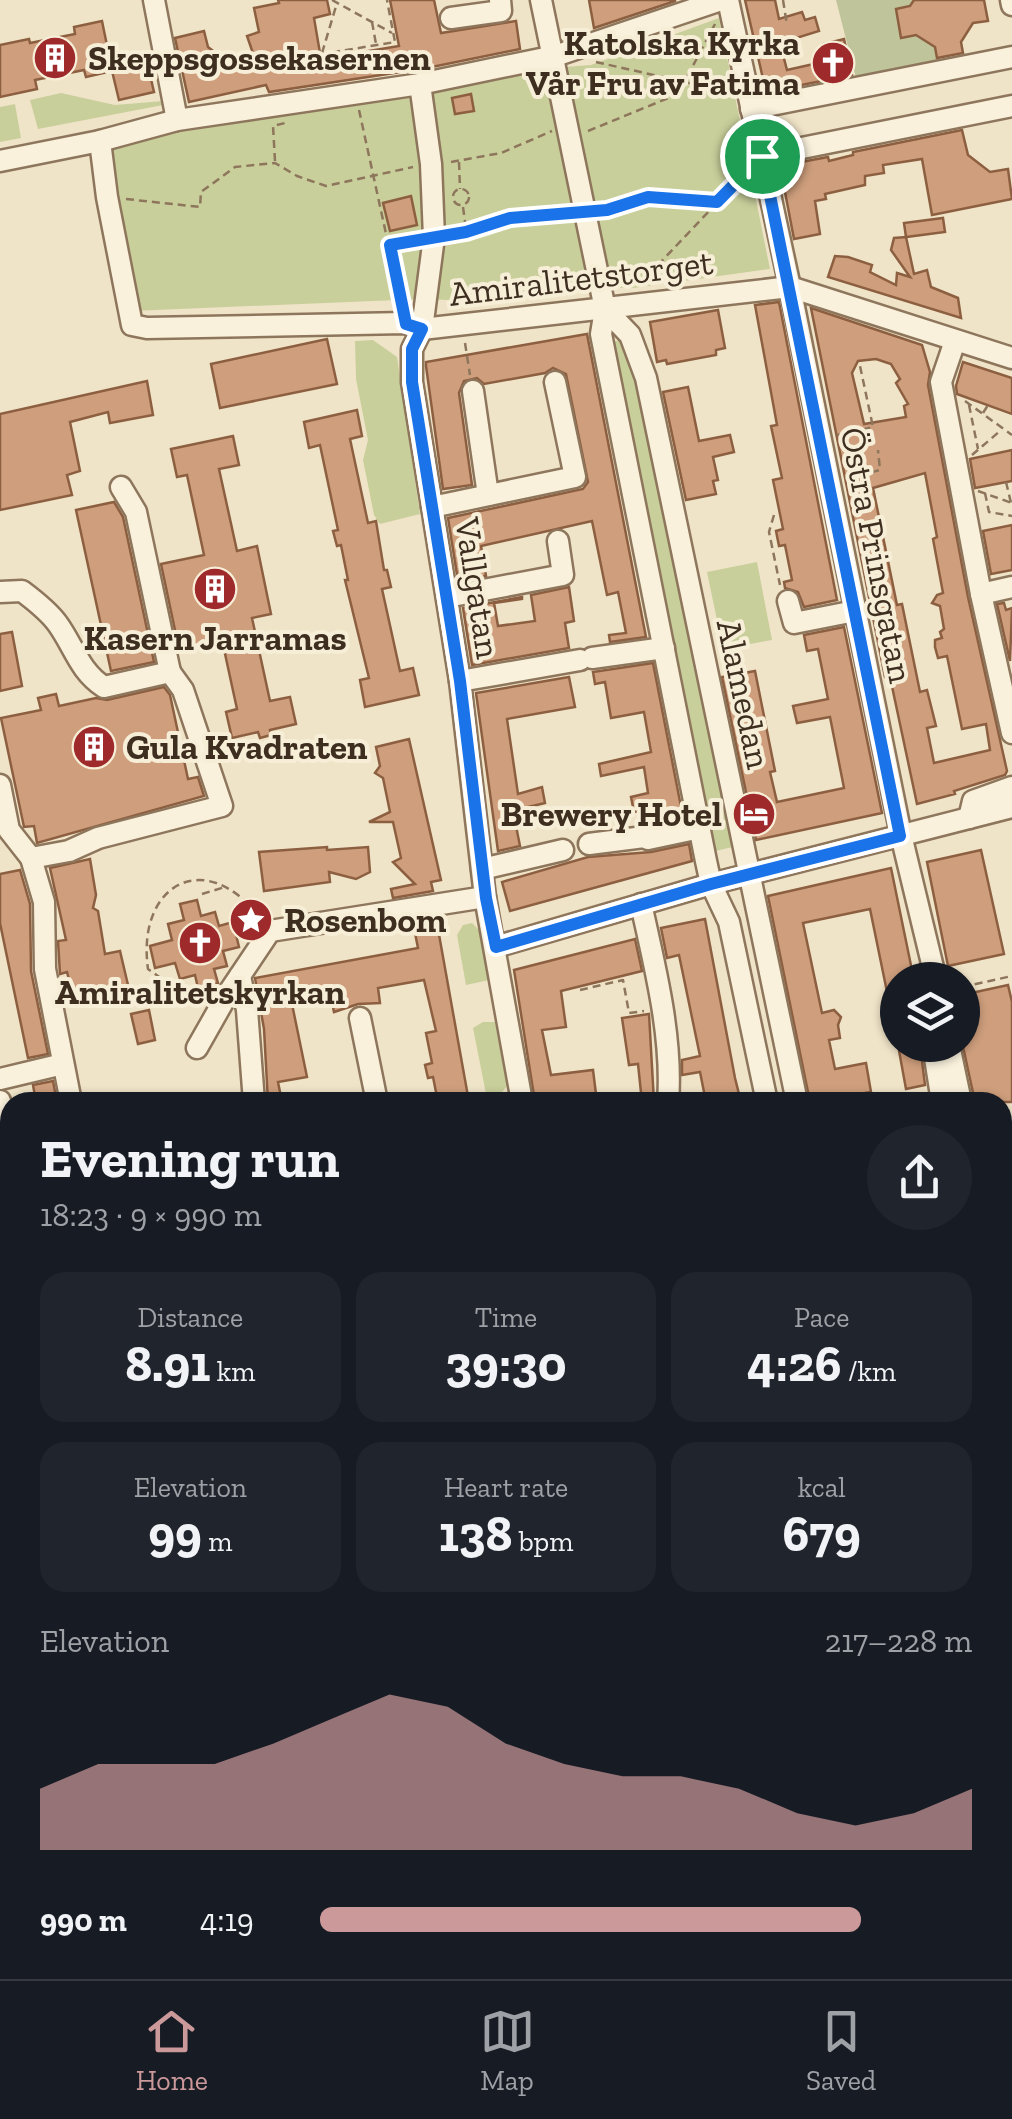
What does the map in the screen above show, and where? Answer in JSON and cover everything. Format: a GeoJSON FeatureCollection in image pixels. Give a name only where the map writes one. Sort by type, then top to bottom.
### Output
{"type":"FeatureCollection","features":[{"type":"Feature","properties":{"kind":"street"},"geometry":{"type":"LineString","coordinates":[[154,0],[177,120]]}},
{"type":"Feature","properties":{"kind":"street"},"geometry":{"type":"LineString","coordinates":[[451,18],[501,11],[500,0]]}},
{"type":"Feature","properties":{"kind":"street"},"geometry":{"type":"LineString","coordinates":[[0,162],[177,120],[420,84],[555,56],[724,0],[790,288],[1012,358]]}},
{"type":"Feature","properties":{"kind":"street","name":"Alamedan"},"geometry":{"type":"LineString","coordinates":[[547,3],[605,309],[602,334],[711,884],[729,922],[764,1092]]}},
{"type":"Feature","properties":{"kind":"street"},"geometry":{"type":"LineString","coordinates":[[751,109],[1012,58]]}},
{"type":"Feature","properties":{"kind":"street","name":"Vallgatan"},"geometry":{"type":"LineString","coordinates":[[420,84],[431,164],[434,237],[413,326],[412,382],[460,681],[486,898],[520,1092]]}},
{"type":"Feature","properties":{"kind":"street"},"geometry":{"type":"LineString","coordinates":[[761,152],[1012,106]]}},
{"type":"Feature","properties":{"kind":"street","name":"Amiralitetstorget"},"geometry":{"type":"LineString","coordinates":[[100,141],[106,197],[132,324],[147,328],[462,325],[790,288]]}},
{"type":"Feature","properties":{"kind":"street","name":"Östra Prinsgatan"},"geometry":{"type":"LineString","coordinates":[[790,288],[900,836],[920,962]]}},
{"type":"Feature","properties":{"kind":"street","name":"Alamedan"},"geometry":{"type":"LineString","coordinates":[[605,309],[630,335],[646,378],[795,1092]]}},
{"type":"Feature","properties":{"kind":"street"},"geometry":{"type":"LineString","coordinates":[[955,341],[940,382],[1012,733]]}},
{"type":"Feature","properties":{"kind":"street"},"geometry":{"type":"LineString","coordinates":[[432,507],[575,477],[555,382]]}},
{"type":"Feature","properties":{"kind":"street"},"geometry":{"type":"LineString","coordinates":[[473,391],[488,495]]}},
{"type":"Feature","properties":{"kind":"street"},"geometry":{"type":"LineString","coordinates":[[30,858],[69,851],[98,838],[222,806],[183,690],[170,672],[136,512],[121,488]]}},
{"type":"Feature","properties":{"kind":"street"},"geometry":{"type":"LineString","coordinates":[[447,597],[563,575],[558,541]]}},
{"type":"Feature","properties":{"kind":"street"},"geometry":{"type":"LineString","coordinates":[[981,594],[1012,588]]}},
{"type":"Feature","properties":{"kind":"street"},"geometry":{"type":"LineString","coordinates":[[0,592],[22,591],[34,601],[57,623],[90,678],[104,686],[170,672]]}},
{"type":"Feature","properties":{"kind":"street"},"geometry":{"type":"LineString","coordinates":[[788,600],[794,622],[855,611]]}},
{"type":"Feature","properties":{"kind":"street"},"geometry":{"type":"LineString","coordinates":[[460,681],[664,648]]}},
{"type":"Feature","properties":{"kind":"street"},"geometry":{"type":"LineString","coordinates":[[0,784],[10,830],[30,858],[44,902],[44,969],[69,1092]]}},
{"type":"Feature","properties":{"kind":"street"},"geometry":{"type":"LineString","coordinates":[[969,818],[973,801],[1012,787]]}},
{"type":"Feature","properties":{"kind":"street"},"geometry":{"type":"LineString","coordinates":[[496,947],[711,884],[1012,807]]}},
{"type":"Feature","properties":{"kind":"street"},"geometry":{"type":"LineString","coordinates":[[588,844],[644,837],[648,840],[700,828]]}},
{"type":"Feature","properties":{"kind":"street","name":"Östra Prinsgatan"},"geometry":{"type":"LineString","coordinates":[[900,836],[932,962]]}},
{"type":"Feature","properties":{"kind":"street"},"geometry":{"type":"LineString","coordinates":[[482,870],[563,850]]}},
{"type":"Feature","properties":{"kind":"street"},"geometry":{"type":"LineString","coordinates":[[197,1048],[270,932],[486,898]]}},
{"type":"Feature","properties":{"kind":"street"},"geometry":{"type":"LineString","coordinates":[[641,904],[661,1009],[669,1092]]}},
{"type":"Feature","properties":{"kind":"street"},"geometry":{"type":"LineString","coordinates":[[240,976],[248,1010],[253,1092]]}},
{"type":"Feature","properties":{"kind":"street"},"geometry":{"type":"LineString","coordinates":[[360,1018],[375,1092]]}},
{"type":"Feature","properties":{"kind":"street"},"geometry":{"type":"LineString","coordinates":[[936,1062],[940,1092]]}},
{"type":"Feature","properties":{"kind":"street"},"geometry":{"type":"LineString","coordinates":[[952,1062],[958,1092]]}},
{"type":"Feature","properties":{"kind":"street"},"geometry":{"type":"LineString","coordinates":[[0,1078],[63,1064]]}},
{"type":"Feature","properties":{"kind":"path"},"geometry":{"type":"LineString","coordinates":[[300,62],[298,58],[394,42],[386,0]]}},
{"type":"Feature","properties":{"kind":"path"},"geometry":{"type":"LineString","coordinates":[[783,0],[787,25]]}},
{"type":"Feature","properties":{"kind":"path"},"geometry":{"type":"LineString","coordinates":[[322,54],[335,1],[393,34]]}},
{"type":"Feature","properties":{"kind":"path"},"geometry":{"type":"LineString","coordinates":[[372,20],[376,45]]}},
{"type":"Feature","properties":{"kind":"path"},"geometry":{"type":"LineString","coordinates":[[594,62],[751,109]]}},
{"type":"Feature","properties":{"kind":"path"},"geometry":{"type":"LineString","coordinates":[[348,108],[358,106],[413,326]]}},
{"type":"Feature","properties":{"kind":"path"},"geometry":{"type":"LineString","coordinates":[[275,163],[273,126],[289,122]]}},
{"type":"Feature","properties":{"kind":"path"},"geometry":{"type":"LineString","coordinates":[[634,303],[640,281],[761,152]]}},
{"type":"Feature","properties":{"kind":"path"},"geometry":{"type":"LineString","coordinates":[[459,161],[460,189],[453,198],[462,206],[466,232]]}},
{"type":"Feature","properties":{"kind":"path"},"geometry":{"type":"LineString","coordinates":[[460,189],[470,196],[462,206]]}},
{"type":"Feature","properties":{"kind":"path"},"geometry":{"type":"LineString","coordinates":[[390,245],[584,204],[607,210],[648,197],[717,202]]}},
{"type":"Feature","properties":{"kind":"path"},"geometry":{"type":"LineString","coordinates":[[462,325],[473,391]]}},
{"type":"Feature","properties":{"kind":"path"},"geometry":{"type":"LineString","coordinates":[[821,439],[873,427],[860,366]]}},
{"type":"Feature","properties":{"kind":"path"},"geometry":{"type":"LineString","coordinates":[[964,400],[1012,434]]}},
{"type":"Feature","properties":{"kind":"path"},"geometry":{"type":"LineString","coordinates":[[968,404],[978,450]]}},
{"type":"Feature","properties":{"kind":"path"},"geometry":{"type":"LineString","coordinates":[[982,414],[988,405]]}},
{"type":"Feature","properties":{"kind":"path"},"geometry":{"type":"LineString","coordinates":[[972,455],[1002,430]]}},
{"type":"Feature","properties":{"kind":"path"},"geometry":{"type":"LineString","coordinates":[[830,483],[880,470],[878,450]]}},
{"type":"Feature","properties":{"kind":"path"},"geometry":{"type":"LineString","coordinates":[[1006,482],[1012,504]]}},
{"type":"Feature","properties":{"kind":"path"},"geometry":{"type":"LineString","coordinates":[[962,494],[985,493],[1012,504]]}},
{"type":"Feature","properties":{"kind":"path"},"geometry":{"type":"LineString","coordinates":[[985,493],[989,512],[1012,516]]}},
{"type":"Feature","properties":{"kind":"path"},"geometry":{"type":"LineString","coordinates":[[774,515],[770,532],[784,602],[788,600]]}},
{"type":"Feature","properties":{"kind":"path"},"geometry":{"type":"LineString","coordinates":[[227,995],[189,998],[148,969],[144,942],[160,897],[192,881],[210,880],[246,900],[270,932]]}},
{"type":"Feature","properties":{"kind":"path"},"geometry":{"type":"LineString","coordinates":[[202,894],[227,887]]}},
{"type":"Feature","properties":{"kind":"path"},"geometry":{"type":"LineString","coordinates":[[980,983],[1012,976]]}},
{"type":"Feature","properties":{"kind":"path"},"geometry":{"type":"LineString","coordinates":[[580,990],[622,980],[630,1013],[661,1009]]}},
{"type":"Feature","properties":{"kind":"green space"},"geometry":{"type":"Polygon","coordinates":[[[836,0],[914,0],[910,6],[896,10],[901,37],[916,35],[935,47],[938,62],[856,78],[836,0]]]}},
{"type":"Feature","properties":{"kind":"green space"},"geometry":{"type":"Polygon","coordinates":[[[719,18],[770,269],[633,288],[594,287],[503,302],[421,299],[132,311],[109,147],[180,128],[411,94],[551,68],[591,65],[719,18]]]}},
{"type":"Feature","properties":{"kind":"green space"},"geometry":{"type":"Polygon","coordinates":[[[61,93],[115,105],[163,101],[163,105],[38,129],[30,100],[61,93]]]}},
{"type":"Feature","properties":{"kind":"green space"},"geometry":{"type":"Polygon","coordinates":[[[15,104],[21,138],[0,142],[0,107],[15,104]]]}},
{"type":"Feature","properties":{"kind":"green space"},"geometry":{"type":"Polygon","coordinates":[[[626,339],[645,402],[737,846],[711,852],[611,342],[626,339]]]}},
{"type":"Feature","properties":{"kind":"green space"},"geometry":{"type":"Polygon","coordinates":[[[373,340],[397,357],[420,514],[380,524],[374,515],[363,460],[368,440],[356,379],[355,341],[373,340]]]}},
{"type":"Feature","properties":{"kind":"green space"},"geometry":{"type":"Polygon","coordinates":[[[757,562],[772,640],[723,649],[707,572],[757,562]]]}},
{"type":"Feature","properties":{"kind":"green space"},"geometry":{"type":"Polygon","coordinates":[[[472,923],[480,931],[489,980],[466,985],[457,935],[463,925],[472,923]]]}},
{"type":"Feature","properties":{"kind":"green space"},"geometry":{"type":"Polygon","coordinates":[[[483,1022],[495,1022],[507,1086],[502,1092],[486,1092],[473,1028],[483,1022]]]}},
{"type":"Feature","properties":{"kind":"building"},"geometry":{"type":"Polygon","coordinates":[[[278,0],[327,0],[330,14],[314,18],[321,59],[399,46],[390,0],[434,0],[441,33],[516,21],[520,49],[427,68],[269,92],[266,85],[189,102],[175,38],[204,31],[220,67],[255,59],[247,36],[259,32],[254,8],[279,3],[278,0]]]}},
{"type":"Feature","properties":{"kind":"building"},"geometry":{"type":"Polygon","coordinates":[[[589,0],[675,0],[675,1],[594,28],[589,0]]]}},
{"type":"Feature","properties":{"kind":"building"},"geometry":{"type":"Polygon","coordinates":[[[745,0],[775,0],[779,19],[802,12],[805,20],[815,17],[819,31],[780,43],[787,70],[827,61],[824,44],[844,39],[852,75],[766,92],[745,0]]]}},
{"type":"Feature","properties":{"kind":"building"},"geometry":{"type":"Polygon","coordinates":[[[914,0],[984,0],[988,21],[973,23],[961,42],[963,53],[937,58],[935,47],[916,35],[901,38],[896,9],[910,6],[914,0]]]}},
{"type":"Feature","properties":{"kind":"building","name":"Skeppsgossekasernen"},"geometry":{"type":"Polygon","coordinates":[[[102,21],[112,70],[147,62],[154,92],[119,100],[112,71],[86,77],[84,70],[35,80],[37,89],[0,97],[0,45],[75,34],[74,27],[102,21]]]}},
{"type":"Feature","properties":{"kind":"building"},"geometry":{"type":"Polygon","coordinates":[[[471,94],[474,111],[455,114],[452,98],[471,94]]]}},
{"type":"Feature","properties":{"kind":"building"},"geometry":{"type":"Polygon","coordinates":[[[962,130],[968,155],[990,172],[1008,169],[1012,199],[932,215],[922,159],[883,165],[884,173],[865,176],[865,185],[825,194],[826,199],[815,201],[820,234],[794,239],[780,166],[828,157],[829,161],[853,152],[962,130]]]}},
{"type":"Feature","properties":{"kind":"building"},"geometry":{"type":"Polygon","coordinates":[[[411,196],[417,225],[390,231],[383,203],[411,196]]]}},
{"type":"Feature","properties":{"kind":"building"},"geometry":{"type":"Polygon","coordinates":[[[943,218],[945,232],[906,237],[904,223],[943,218]]]}},
{"type":"Feature","properties":{"kind":"building"},"geometry":{"type":"Polygon","coordinates":[[[906,237],[914,274],[927,270],[931,287],[958,298],[961,318],[828,277],[835,256],[848,257],[872,265],[870,272],[896,285],[897,273],[910,277],[891,250],[894,238],[906,237]]]}},
{"type":"Feature","properties":{"kind":"building"},"geometry":{"type":"Polygon","coordinates":[[[779,302],[837,600],[804,607],[798,592],[785,588],[784,582],[792,580],[785,545],[779,546],[776,531],[783,529],[773,480],[782,478],[771,426],[777,425],[755,305],[779,302]]]}},
{"type":"Feature","properties":{"kind":"building"},"geometry":{"type":"Polygon","coordinates":[[[811,308],[922,345],[1005,775],[917,804],[890,677],[885,677],[811,308]],[[876,359],[858,361],[852,373],[864,424],[906,417],[904,406],[908,404],[896,383],[900,379],[891,364],[876,359]],[[925,473],[873,488],[920,692],[927,690],[936,726],[927,728],[934,763],[990,750],[986,724],[962,729],[947,656],[938,658],[935,647],[935,640],[942,638],[940,632],[944,629],[940,606],[932,603],[943,593],[925,473]]]}},
{"type":"Feature","properties":{"kind":"building"},"geometry":{"type":"Polygon","coordinates":[[[718,310],[725,348],[716,350],[716,355],[667,364],[666,360],[657,362],[650,322],[718,310]]]}},
{"type":"Feature","properties":{"kind":"building"},"geometry":{"type":"Polygon","coordinates":[[[587,334],[646,637],[610,642],[609,635],[626,633],[618,592],[607,595],[592,521],[481,546],[486,576],[458,581],[448,518],[583,489],[588,482],[566,374],[553,368],[545,373],[484,384],[477,378],[464,381],[459,393],[472,485],[443,489],[426,366],[426,362],[587,334]]]}},
{"type":"Feature","properties":{"kind":"building"},"geometry":{"type":"Polygon","coordinates":[[[327,339],[337,384],[220,408],[211,364],[327,339]]]}},
{"type":"Feature","properties":{"kind":"building"},"geometry":{"type":"Polygon","coordinates":[[[963,362],[1012,378],[1012,414],[957,394],[963,362]]]}},
{"type":"Feature","properties":{"kind":"building"},"geometry":{"type":"Polygon","coordinates":[[[147,381],[153,415],[110,423],[108,412],[70,422],[80,471],[67,475],[72,495],[0,510],[0,414],[147,381]]]}},
{"type":"Feature","properties":{"kind":"building"},"geometry":{"type":"Polygon","coordinates":[[[688,387],[699,441],[730,435],[734,452],[713,457],[718,480],[713,481],[716,494],[686,500],[663,392],[688,387]]]}},
{"type":"Feature","properties":{"kind":"building"},"geometry":{"type":"Polygon","coordinates":[[[357,410],[362,436],[350,439],[368,523],[376,521],[384,570],[391,587],[382,589],[400,671],[413,668],[419,695],[365,707],[360,680],[369,678],[345,580],[341,545],[337,546],[333,531],[338,530],[320,445],[309,448],[304,422],[357,410]]]}},
{"type":"Feature","properties":{"kind":"building","name":"Kasern Jarramas"},"geometry":{"type":"Polygon","coordinates":[[[233,436],[239,465],[219,469],[237,551],[257,546],[271,614],[252,618],[270,701],[290,697],[296,724],[270,730],[271,735],[260,738],[258,732],[232,738],[226,712],[237,709],[222,640],[179,649],[161,564],[204,555],[187,475],[177,477],[171,449],[233,436]]]}},
{"type":"Feature","properties":{"kind":"building"},"geometry":{"type":"Polygon","coordinates":[[[1012,450],[1012,481],[975,488],[970,459],[1012,450]]]}},
{"type":"Feature","properties":{"kind":"building"},"geometry":{"type":"Polygon","coordinates":[[[114,502],[123,517],[154,662],[111,671],[76,510],[114,502]]]}},
{"type":"Feature","properties":{"kind":"building"},"geometry":{"type":"Polygon","coordinates":[[[1012,525],[1012,570],[991,574],[983,531],[1012,525]]]}},
{"type":"Feature","properties":{"kind":"building"},"geometry":{"type":"Polygon","coordinates":[[[569,587],[574,621],[565,623],[569,648],[472,665],[463,608],[522,597],[494,603],[498,626],[535,621],[531,595],[569,587]]]}},
{"type":"Feature","properties":{"kind":"building"},"geometry":{"type":"Polygon","coordinates":[[[1004,603],[1006,610],[1012,608],[1010,661],[997,604],[1004,603]]]}},
{"type":"Feature","properties":{"kind":"building"},"geometry":{"type":"Polygon","coordinates":[[[844,627],[882,813],[756,840],[722,677],[755,671],[775,771],[770,772],[777,802],[844,788],[830,717],[797,723],[793,706],[828,699],[818,649],[807,651],[804,635],[844,627]]]}},
{"type":"Feature","properties":{"kind":"building"},"geometry":{"type":"Polygon","coordinates":[[[12,632],[22,686],[0,691],[0,634],[12,632]]]}},
{"type":"Feature","properties":{"kind":"building"},"geometry":{"type":"Polygon","coordinates":[[[653,663],[683,817],[664,822],[660,806],[634,812],[631,797],[648,793],[644,767],[601,776],[599,764],[651,752],[644,712],[611,718],[605,682],[595,684],[593,672],[653,663]]]}},
{"type":"Feature","properties":{"kind":"building"},"geometry":{"type":"Polygon","coordinates":[[[569,677],[575,707],[507,719],[518,794],[542,787],[545,803],[520,809],[524,824],[516,826],[520,846],[498,851],[476,693],[569,677]]]}},
{"type":"Feature","properties":{"kind":"building","name":"Gula Kvadraten"},"geometry":{"type":"Polygon","coordinates":[[[164,687],[170,695],[188,779],[198,777],[204,796],[37,843],[34,826],[24,827],[1,718],[41,710],[38,698],[56,694],[59,706],[164,687]]]}},
{"type":"Feature","properties":{"kind":"building"},"geometry":{"type":"Polygon","coordinates":[[[409,739],[441,880],[431,882],[433,891],[393,898],[391,889],[415,884],[393,862],[401,858],[393,822],[369,822],[390,812],[383,778],[375,773],[380,766],[376,747],[409,739]]]}},
{"type":"Feature","properties":{"kind":"building"},"geometry":{"type":"Polygon","coordinates":[[[689,844],[692,861],[510,911],[502,882],[588,857],[651,852],[689,844]]]}},
{"type":"Feature","properties":{"kind":"building"},"geometry":{"type":"Polygon","coordinates":[[[368,847],[370,872],[356,879],[329,872],[330,882],[264,891],[259,852],[368,847]]]}},
{"type":"Feature","properties":{"kind":"building"},"geometry":{"type":"Polygon","coordinates":[[[981,850],[1004,954],[947,962],[927,862],[981,850]]]}},
{"type":"Feature","properties":{"kind":"building"},"geometry":{"type":"Polygon","coordinates":[[[90,859],[96,895],[93,908],[98,911],[105,954],[120,951],[132,1002],[117,1006],[116,998],[81,1006],[79,998],[74,999],[67,972],[60,974],[58,941],[66,940],[50,868],[90,859]]]}},
{"type":"Feature","properties":{"kind":"building"},"geometry":{"type":"Polygon","coordinates":[[[891,868],[910,962],[881,962],[870,909],[803,923],[822,1013],[834,1010],[841,1017],[840,1038],[829,1040],[835,1069],[866,1063],[871,1092],[808,1092],[768,896],[891,868]]]}},
{"type":"Feature","properties":{"kind":"building"},"geometry":{"type":"Polygon","coordinates":[[[20,870],[30,904],[31,971],[48,1054],[28,1058],[0,923],[0,874],[20,870]]]}},
{"type":"Feature","properties":{"kind":"building","name":"Amiralitetskyrkan"},"geometry":{"type":"Polygon","coordinates":[[[197,900],[201,916],[215,912],[219,926],[233,922],[239,947],[223,951],[227,966],[214,969],[218,983],[198,988],[195,975],[180,979],[175,963],[155,968],[150,946],[172,940],[168,924],[184,920],[180,904],[197,900]]]}},
{"type":"Feature","properties":{"kind":"building"},"geometry":{"type":"Polygon","coordinates":[[[705,919],[738,1092],[704,1092],[700,1072],[682,1075],[682,1060],[700,1056],[679,955],[667,958],[661,928],[705,919]]]}},
{"type":"Feature","properties":{"kind":"building"},"geometry":{"type":"Polygon","coordinates":[[[438,929],[467,1092],[436,1092],[433,1077],[428,1078],[425,1065],[432,1063],[426,1033],[436,1031],[424,980],[378,988],[380,1003],[358,1004],[334,1012],[331,997],[292,1004],[307,1077],[278,1082],[280,1092],[267,1092],[264,1029],[255,978],[418,948],[415,933],[438,929]]]}},
{"type":"Feature","properties":{"kind":"building"},"geometry":{"type":"Polygon","coordinates":[[[635,939],[642,971],[561,991],[566,1027],[542,1030],[551,1075],[593,1070],[596,1092],[533,1092],[514,970],[635,939]]]}},
{"type":"Feature","properties":{"kind":"building"},"geometry":{"type":"Polygon","coordinates":[[[1008,985],[1012,1002],[1012,1092],[973,1092],[966,1062],[980,1062],[980,991],[1008,985]]]}},
{"type":"Feature","properties":{"kind":"building"},"geometry":{"type":"Polygon","coordinates":[[[149,1010],[155,1040],[138,1044],[131,1014],[149,1010]]]}},
{"type":"Feature","properties":{"kind":"building"},"geometry":{"type":"Polygon","coordinates":[[[649,1014],[653,1092],[641,1092],[638,1064],[629,1065],[622,1018],[649,1014]]]}},
{"type":"Feature","properties":{"kind":"building"},"geometry":{"type":"Polygon","coordinates":[[[901,1062],[922,1062],[925,1085],[906,1089],[901,1062]]]}},
{"type":"Feature","properties":{"kind":"building"},"geometry":{"type":"Polygon","coordinates":[[[53,1081],[55,1092],[34,1092],[33,1085],[53,1081]]]}},
{"type":"Feature","properties":{"kind":"place","name":"Skeppsgossekasernen"},"geometry":{"type":"Point","coordinates":[55,58]}},
{"type":"Feature","properties":{"kind":"place","name":"Katolska Kyrka Vår Fru av Fatima"},"geometry":{"type":"Point","coordinates":[833,63]}},
{"type":"Feature","properties":{"kind":"place","name":"Kasern Jarramas"},"geometry":{"type":"Point","coordinates":[215,589]}},
{"type":"Feature","properties":{"kind":"place","name":"Gula Kvadraten"},"geometry":{"type":"Point","coordinates":[94,747]}},
{"type":"Feature","properties":{"kind":"place","name":"Brewery Hotel"},"geometry":{"type":"Point","coordinates":[754,814]}},
{"type":"Feature","properties":{"kind":"place","name":"Rosenbom"},"geometry":{"type":"Point","coordinates":[251,920]}},
{"type":"Feature","properties":{"kind":"place","name":"Amiralitetskyrkan"},"geometry":{"type":"Point","coordinates":[200,943]}},
{"type":"Feature","properties":{"kind":"route"},"geometry":{"type":"LineString","coordinates":[[762,156],[900,836],[711,884],[496,947],[486,898],[460,681],[412,382],[412,349],[422,329],[406,324],[390,245],[466,232],[510,218],[607,210],[648,197],[717,202],[762,156]]}}]}
